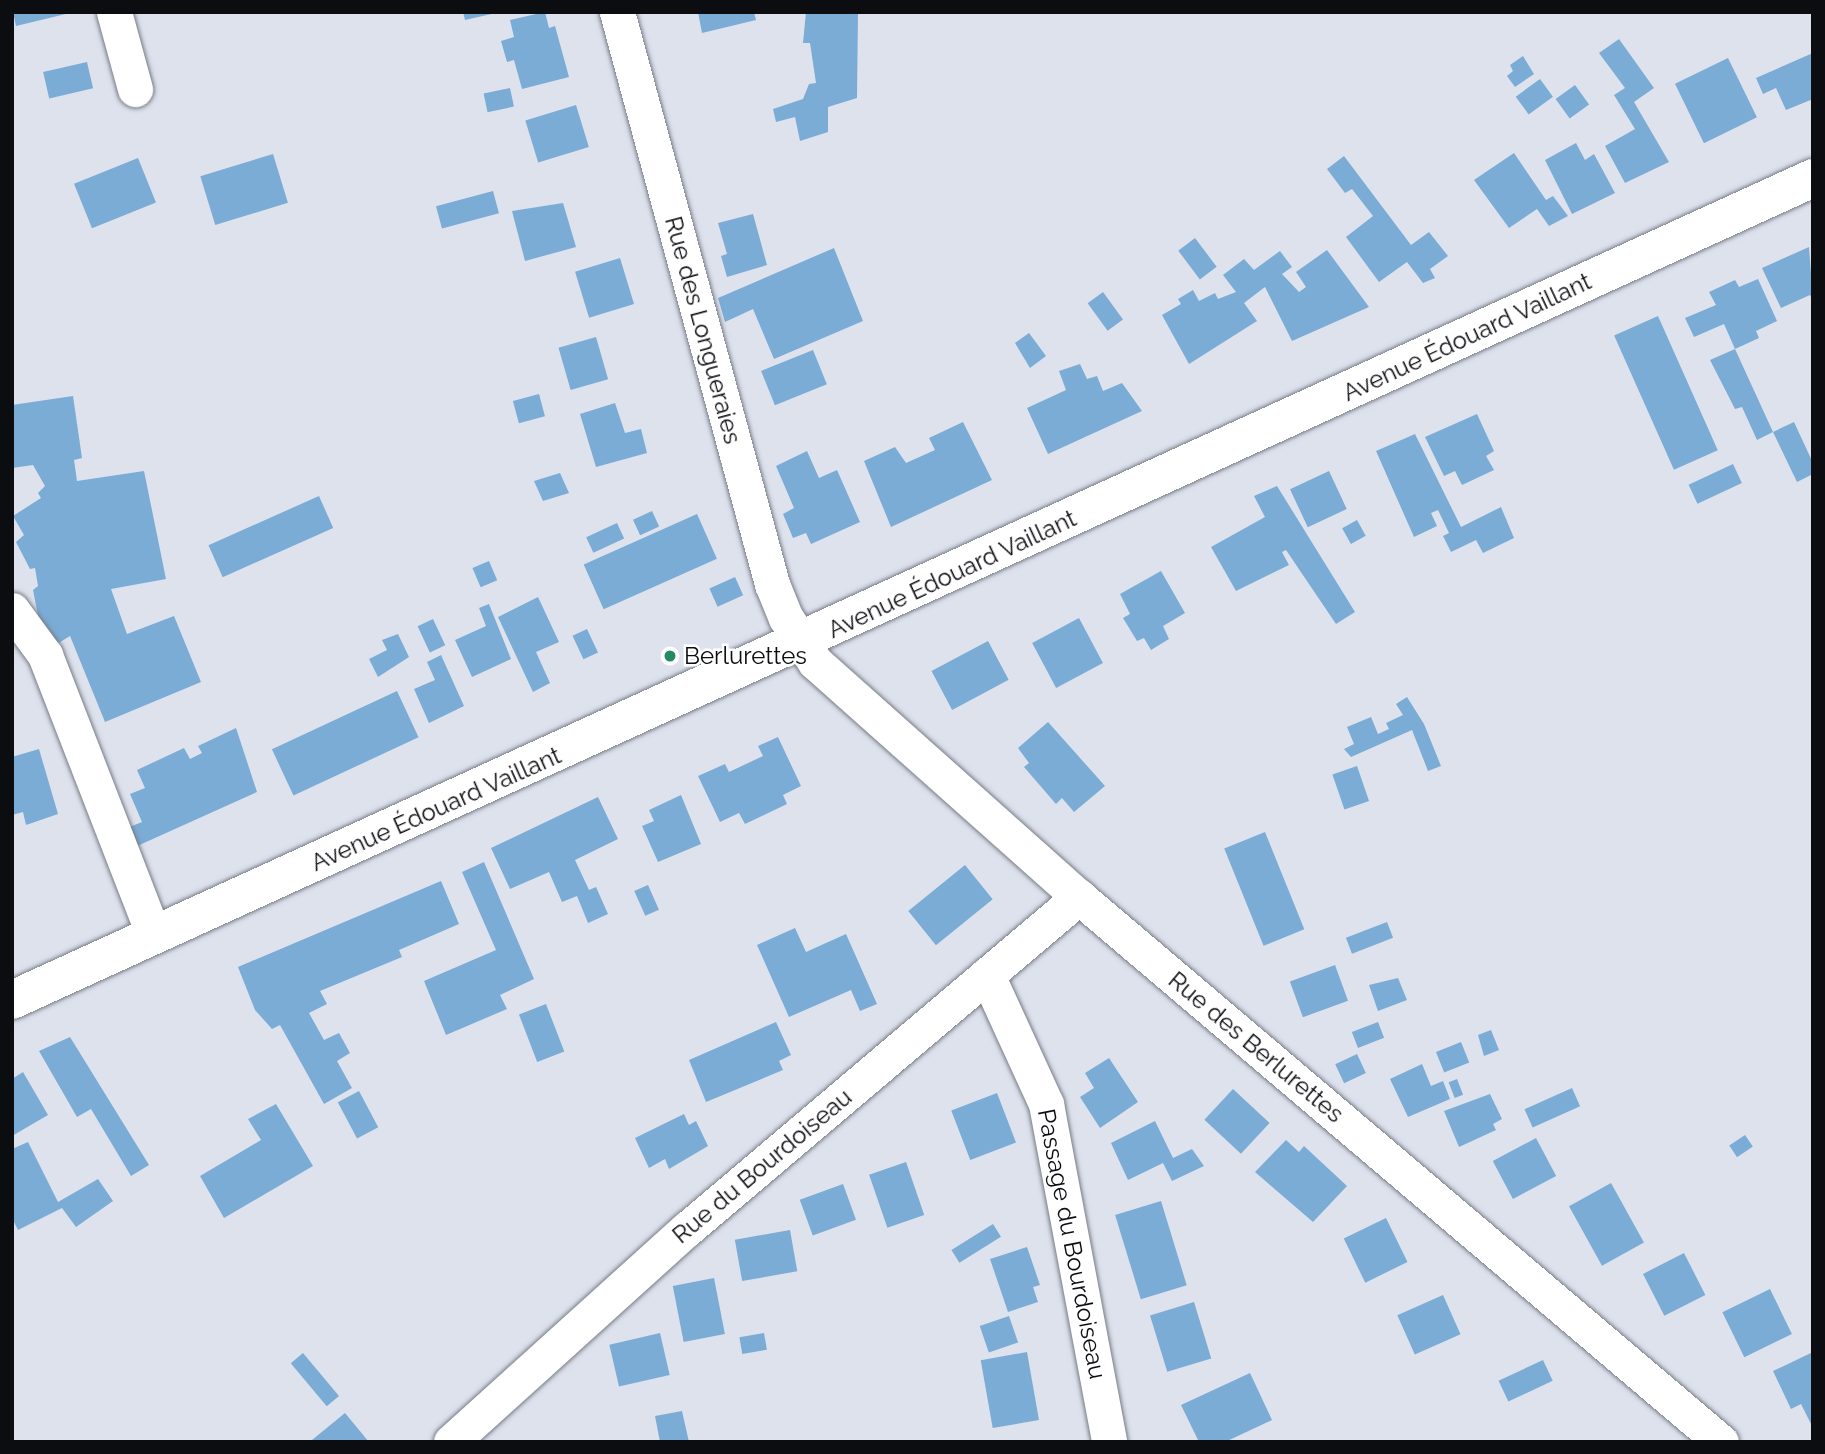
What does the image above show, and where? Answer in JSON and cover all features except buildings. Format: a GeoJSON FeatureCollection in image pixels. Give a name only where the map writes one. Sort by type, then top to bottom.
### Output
{"type":"FeatureCollection","features":[{"type":"Feature","properties":{"kind":"main road","name":"Avenue Édouard Vaillant"},"geometry":{"type":"LineString","coordinates":[[12,1000],[801,643],[1813,178]]}},
{"type":"Feature","properties":{"kind":"street"},"geometry":{"type":"LineString","coordinates":[[114,12],[135,89]]}},
{"type":"Feature","properties":{"kind":"street","name":"Rue des Longueraies"},"geometry":{"type":"LineString","coordinates":[[617,12],[772,584],[801,643]]}},
{"type":"Feature","properties":{"kind":"street"},"geometry":{"type":"LineString","coordinates":[[12,610],[45,655],[154,936]]}},
{"type":"Feature","properties":{"kind":"street","name":"Rue des Berlurettes"},"geometry":{"type":"LineString","coordinates":[[801,643],[815,662],[1079,897],[1721,1442]]}},
{"type":"Feature","properties":{"kind":"street","name":"Rue du Bourdoiseau"},"geometry":{"type":"LineString","coordinates":[[451,1442],[687,1229],[1079,897]]}},
{"type":"Feature","properties":{"kind":"street","name":"Passage du Bourdoiseau"},"geometry":{"type":"LineString","coordinates":[[987,975],[1046,1104],[1110,1442]]}},
{"type":"Feature","properties":{"kind":"place","name":"Berlurettes"},"geometry":{"type":"Point","coordinates":[670,656]}}]}
